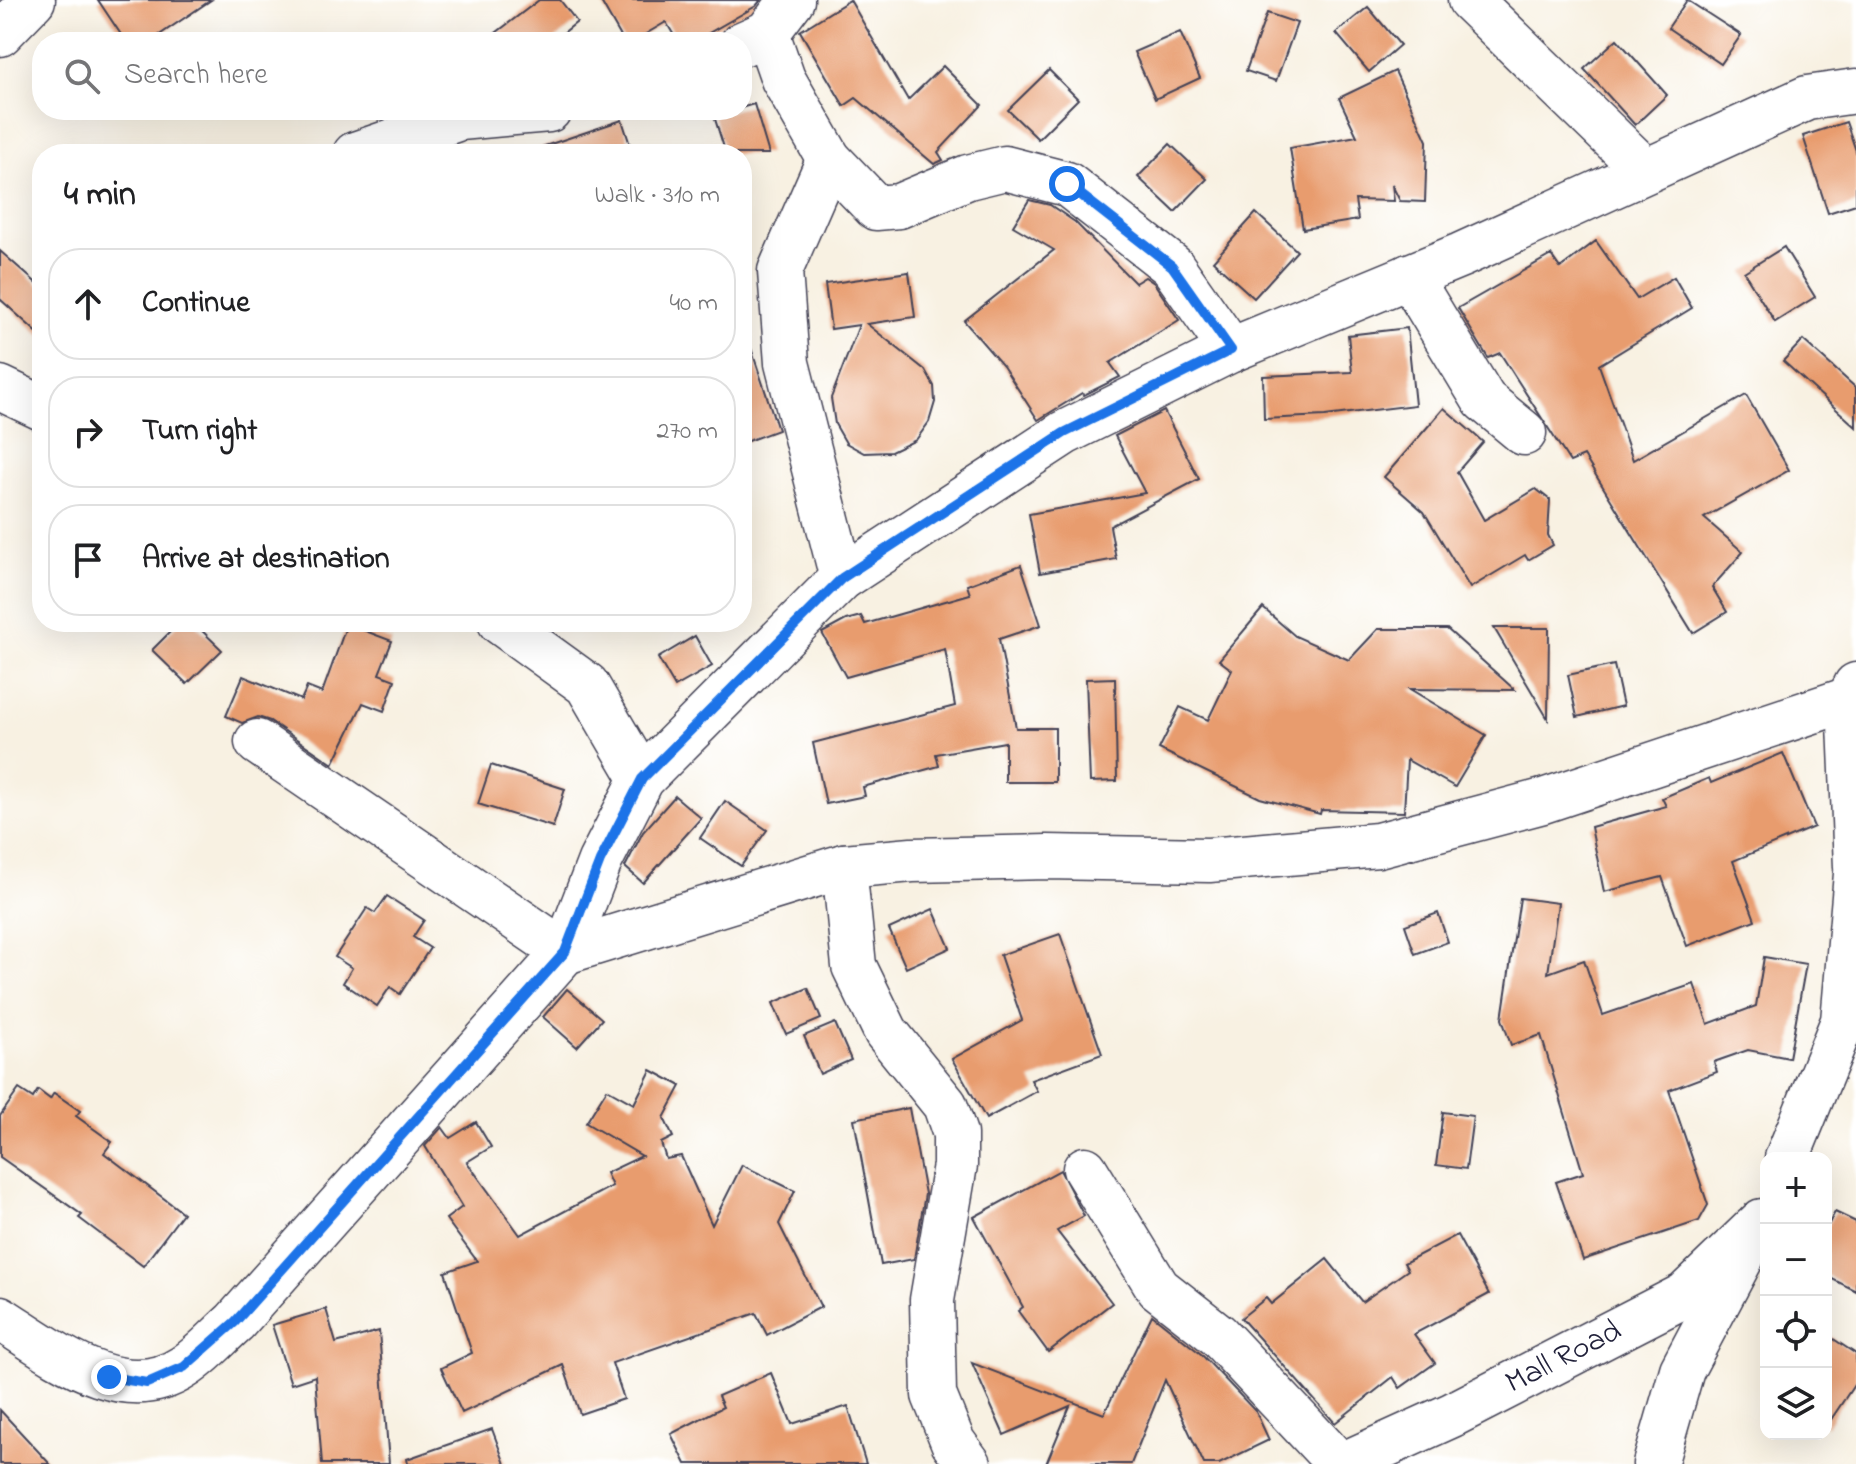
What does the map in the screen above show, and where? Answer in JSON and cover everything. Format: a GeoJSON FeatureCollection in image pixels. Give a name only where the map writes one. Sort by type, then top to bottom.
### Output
{"type":"FeatureCollection","features":[{"type":"Feature","properties":{"kind":"street"},"geometry":{"type":"LineString","coordinates":[[0,34],[33,0]]}},
{"type":"Feature","properties":{"kind":"street"},"geometry":{"type":"LineString","coordinates":[[1470,0],[1644,169]]}},
{"type":"Feature","properties":{"kind":"street"},"geometry":{"type":"LineString","coordinates":[[767,26],[783,79],[829,159],[876,208],[899,206],[968,177],[1005,168],[1067,184],[1172,266],[1231,350]]}},
{"type":"Feature","properties":{"kind":"street"},"geometry":{"type":"LineString","coordinates":[[0,1318],[73,1365],[109,1377],[147,1383],[184,1367],[235,1322],[565,952],[600,861],[642,779],[842,578],[1064,433],[1231,350],[1409,276],[1807,98],[1856,91]]}},
{"type":"Feature","properties":{"kind":"street"},"geometry":{"type":"LineString","coordinates":[[384,144],[454,120]]}},
{"type":"Feature","properties":{"kind":"street"},"geometry":{"type":"LineString","coordinates":[[829,159],[780,271],[787,363],[842,578]]}},
{"type":"Feature","properties":{"kind":"street"},"geometry":{"type":"LineString","coordinates":[[1409,276],[1484,400],[1524,433]]}},
{"type":"Feature","properties":{"kind":"street"},"geometry":{"type":"LineString","coordinates":[[0,388],[32,403]]}},
{"type":"Feature","properties":{"kind":"street"},"geometry":{"type":"LineString","coordinates":[[514,632],[587,685],[642,779]]}},
{"type":"Feature","properties":{"kind":"street"},"geometry":{"type":"LineString","coordinates":[[565,952],[844,866],[912,860],[1032,857],[1209,860],[1378,845],[1543,801],[1852,692],[1856,867]]}},
{"type":"Feature","properties":{"kind":"street"},"geometry":{"type":"LineString","coordinates":[[257,742],[565,952]]}},
{"type":"Feature","properties":{"kind":"street"},"geometry":{"type":"LineString","coordinates":[[844,866],[854,966],[886,1032],[945,1105],[955,1134],[955,1165],[932,1300],[934,1395],[953,1442],[969,1464]]}},
{"type":"Feature","properties":{"kind":"street"},"geometry":{"type":"LineString","coordinates":[[1790,1152],[1850,1016],[1856,874]]}},
{"type":"Feature","properties":{"kind":"street"},"geometry":{"type":"LineString","coordinates":[[1085,1169],[1158,1288],[1218,1335],[1341,1464]]}},
{"type":"Feature","properties":{"kind":"street","name":"Mall Road"},"geometry":{"type":"LineString","coordinates":[[1341,1464],[1452,1415],[1685,1295],[1760,1220]]}},
{"type":"Feature","properties":{"kind":"street"},"geometry":{"type":"LineString","coordinates":[[1655,1464],[1682,1370],[1760,1224]]}},
{"type":"Feature","properties":{"kind":"building"},"geometry":{"type":"Polygon","coordinates":[[[98,0],[211,0],[164,32],[119,32],[98,0]]]}},
{"type":"Feature","properties":{"kind":"building"},"geometry":{"type":"Polygon","coordinates":[[[539,0],[560,0],[577,22],[564,32],[497,32],[539,0]]]}},
{"type":"Feature","properties":{"kind":"building"},"geometry":{"type":"Polygon","coordinates":[[[600,0],[761,0],[710,32],[672,32],[666,22],[649,32],[618,32],[600,0]]]}},
{"type":"Feature","properties":{"kind":"building"},"geometry":{"type":"Polygon","coordinates":[[[850,0],[908,100],[943,66],[982,105],[938,152],[943,160],[934,164],[856,98],[844,106],[800,31],[850,0]]]}},
{"type":"Feature","properties":{"kind":"building"},"geometry":{"type":"Polygon","coordinates":[[[1687,0],[1741,35],[1721,64],[1668,28],[1687,0]]]}},
{"type":"Feature","properties":{"kind":"building"},"geometry":{"type":"Polygon","coordinates":[[[1368,7],[1400,45],[1369,72],[1336,33],[1368,7]]]}},
{"type":"Feature","properties":{"kind":"building"},"geometry":{"type":"Polygon","coordinates":[[[1267,13],[1297,23],[1276,81],[1246,71],[1267,13]]]}},
{"type":"Feature","properties":{"kind":"building"},"geometry":{"type":"Polygon","coordinates":[[[1180,32],[1200,78],[1155,99],[1134,52],[1180,32]]]}},
{"type":"Feature","properties":{"kind":"building"},"geometry":{"type":"Polygon","coordinates":[[[1617,39],[1667,95],[1635,125],[1584,69],[1617,39]]]}},
{"type":"Feature","properties":{"kind":"building"},"geometry":{"type":"Polygon","coordinates":[[[1049,70],[1078,99],[1038,139],[1008,110],[1049,70]]]}},
{"type":"Feature","properties":{"kind":"building"},"geometry":{"type":"Polygon","coordinates":[[[1395,71],[1427,141],[1425,202],[1400,201],[1392,185],[1394,201],[1355,200],[1358,220],[1303,229],[1290,148],[1357,136],[1339,98],[1395,71]]]}},
{"type":"Feature","properties":{"kind":"building"},"geometry":{"type":"Polygon","coordinates":[[[752,105],[769,154],[752,154],[752,144],[723,144],[715,120],[752,120],[752,105]]]}},
{"type":"Feature","properties":{"kind":"building"},"geometry":{"type":"Polygon","coordinates":[[[622,120],[630,144],[551,144],[622,120]]]}},
{"type":"Feature","properties":{"kind":"building"},"geometry":{"type":"Polygon","coordinates":[[[1846,122],[1856,151],[1856,204],[1828,213],[1803,136],[1846,122]]]}},
{"type":"Feature","properties":{"kind":"building"},"geometry":{"type":"Polygon","coordinates":[[[1170,144],[1207,179],[1175,212],[1138,177],[1170,144]]]}},
{"type":"Feature","properties":{"kind":"building"},"geometry":{"type":"Polygon","coordinates":[[[1029,200],[1050,205],[1075,222],[1135,283],[1145,277],[1154,283],[1179,320],[1110,363],[1120,377],[1084,395],[1082,393],[1038,420],[1003,366],[964,321],[1054,250],[1013,226],[1029,200]]]}},
{"type":"Feature","properties":{"kind":"building"},"geometry":{"type":"Polygon","coordinates":[[[1256,213],[1297,251],[1254,298],[1213,261],[1256,213]]]}},
{"type":"Feature","properties":{"kind":"building"},"geometry":{"type":"Polygon","coordinates":[[[1596,241],[1637,299],[1674,277],[1692,308],[1599,365],[1633,460],[1746,395],[1789,470],[1704,518],[1743,552],[1712,587],[1727,612],[1693,633],[1584,456],[1570,462],[1500,353],[1488,358],[1458,308],[1551,255],[1560,268],[1596,241]]]}},
{"type":"Feature","properties":{"kind":"building"},"geometry":{"type":"Polygon","coordinates":[[[1784,247],[1815,297],[1775,322],[1744,272],[1784,247]]]}},
{"type":"Feature","properties":{"kind":"building"},"geometry":{"type":"Polygon","coordinates":[[[0,251],[32,279],[32,328],[0,299],[0,251]]]}},
{"type":"Feature","properties":{"kind":"building"},"geometry":{"type":"Polygon","coordinates":[[[909,272],[915,317],[867,324],[925,370],[934,386],[935,402],[929,422],[916,440],[891,452],[864,453],[846,443],[835,424],[831,398],[859,325],[831,329],[825,284],[909,272]]]}},
{"type":"Feature","properties":{"kind":"building"},"geometry":{"type":"Polygon","coordinates":[[[1407,328],[1415,405],[1325,416],[1264,419],[1263,376],[1352,372],[1348,335],[1407,328]]]}},
{"type":"Feature","properties":{"kind":"building"},"geometry":{"type":"Polygon","coordinates":[[[1803,340],[1856,388],[1856,427],[1783,361],[1803,340]]]}},
{"type":"Feature","properties":{"kind":"building"},"geometry":{"type":"Polygon","coordinates":[[[752,351],[778,430],[752,439],[752,351]]]}},
{"type":"Feature","properties":{"kind":"building"},"geometry":{"type":"Polygon","coordinates":[[[1444,408],[1483,442],[1457,472],[1484,520],[1536,489],[1550,500],[1548,535],[1553,545],[1528,560],[1525,555],[1470,588],[1424,512],[1384,477],[1444,408]]]}},
{"type":"Feature","properties":{"kind":"building"},"geometry":{"type":"Polygon","coordinates":[[[1164,411],[1199,479],[1110,526],[1116,559],[1040,573],[1029,514],[1145,493],[1115,436],[1164,411]]]}},
{"type":"Feature","properties":{"kind":"building"},"geometry":{"type":"Polygon","coordinates":[[[1021,565],[1041,625],[999,639],[1016,728],[1055,728],[1055,782],[1005,782],[1005,742],[936,754],[939,766],[863,787],[865,796],[826,804],[813,743],[955,706],[945,649],[846,677],[822,633],[861,616],[865,624],[970,594],[967,585],[1021,565]]]}},
{"type":"Feature","properties":{"kind":"building"},"geometry":{"type":"Polygon","coordinates":[[[1263,608],[1295,636],[1349,660],[1378,629],[1447,629],[1515,690],[1410,689],[1486,735],[1455,787],[1407,760],[1404,812],[1321,810],[1320,814],[1260,798],[1159,749],[1180,707],[1208,720],[1232,670],[1219,660],[1263,608]]]}},
{"type":"Feature","properties":{"kind":"building"},"geometry":{"type":"Polygon","coordinates":[[[1494,628],[1549,628],[1548,719],[1494,628]]]}},
{"type":"Feature","properties":{"kind":"building"},"geometry":{"type":"Polygon","coordinates":[[[170,632],[203,632],[222,650],[187,684],[152,650],[170,632]]]}},
{"type":"Feature","properties":{"kind":"building"},"geometry":{"type":"Polygon","coordinates":[[[344,632],[368,632],[392,641],[379,674],[395,680],[384,711],[363,703],[333,764],[270,721],[258,717],[242,723],[226,716],[243,676],[301,700],[307,687],[322,693],[344,632]]]}},
{"type":"Feature","properties":{"kind":"building"},"geometry":{"type":"Polygon","coordinates":[[[695,636],[712,666],[675,687],[658,658],[695,636]]]}},
{"type":"Feature","properties":{"kind":"building"},"geometry":{"type":"Polygon","coordinates":[[[1614,665],[1623,706],[1577,717],[1568,675],[1614,665]]]}},
{"type":"Feature","properties":{"kind":"building"},"geometry":{"type":"Polygon","coordinates":[[[1115,678],[1117,781],[1090,782],[1086,679],[1115,678]]]}},
{"type":"Feature","properties":{"kind":"building"},"geometry":{"type":"Polygon","coordinates":[[[1783,753],[1814,827],[1733,861],[1755,920],[1687,946],[1662,877],[1604,892],[1591,827],[1666,806],[1662,798],[1709,778],[1711,783],[1783,753]]]}},
{"type":"Feature","properties":{"kind":"building"},"geometry":{"type":"Polygon","coordinates":[[[491,765],[565,789],[553,827],[478,804],[491,765]]]}},
{"type":"Feature","properties":{"kind":"building"},"geometry":{"type":"Polygon","coordinates":[[[675,796],[701,818],[643,883],[625,867],[643,832],[675,796]]]}},
{"type":"Feature","properties":{"kind":"building"},"geometry":{"type":"Polygon","coordinates":[[[725,801],[767,830],[741,866],[700,838],[725,801]]]}},
{"type":"Feature","properties":{"kind":"building"},"geometry":{"type":"Polygon","coordinates":[[[387,896],[424,920],[413,937],[430,948],[400,994],[390,987],[377,1006],[343,983],[352,968],[335,957],[367,908],[375,913],[387,896]]]}},
{"type":"Feature","properties":{"kind":"building"},"geometry":{"type":"Polygon","coordinates":[[[1520,898],[1558,903],[1548,973],[1584,960],[1603,1015],[1694,984],[1708,1024],[1756,1006],[1764,957],[1806,964],[1789,1058],[1748,1050],[1714,1062],[1717,1072],[1669,1090],[1708,1205],[1699,1221],[1583,1260],[1556,1182],[1583,1173],[1541,1035],[1511,1045],[1502,1019],[1520,898]]]}},
{"type":"Feature","properties":{"kind":"building"},"geometry":{"type":"Polygon","coordinates":[[[933,909],[950,948],[906,968],[889,929],[933,909]]]}},
{"type":"Feature","properties":{"kind":"building"},"geometry":{"type":"Polygon","coordinates":[[[1438,913],[1448,942],[1415,954],[1405,925],[1438,913]]]}},
{"type":"Feature","properties":{"kind":"building"},"geometry":{"type":"Polygon","coordinates":[[[1060,934],[1102,1054],[1031,1080],[1037,1091],[986,1119],[952,1059],[1022,1020],[1000,955],[1060,934]]]}},
{"type":"Feature","properties":{"kind":"building"},"geometry":{"type":"Polygon","coordinates":[[[808,988],[821,1019],[786,1034],[773,1003],[808,988]]]}},
{"type":"Feature","properties":{"kind":"building"},"geometry":{"type":"Polygon","coordinates":[[[567,989],[602,1019],[577,1047],[543,1017],[567,989]]]}},
{"type":"Feature","properties":{"kind":"building"},"geometry":{"type":"Polygon","coordinates":[[[835,1023],[851,1060],[820,1074],[804,1036],[835,1023]]]}},
{"type":"Feature","properties":{"kind":"building"},"geometry":{"type":"Polygon","coordinates":[[[651,1070],[681,1086],[664,1118],[673,1137],[661,1143],[666,1159],[681,1156],[712,1225],[742,1165],[795,1191],[779,1224],[821,1307],[767,1335],[756,1313],[612,1363],[624,1399],[580,1414],[563,1365],[462,1413],[441,1368],[472,1353],[445,1272],[477,1261],[446,1219],[462,1207],[425,1146],[442,1127],[450,1138],[476,1122],[491,1147],[467,1162],[520,1235],[612,1186],[606,1173],[642,1156],[586,1123],[607,1089],[634,1104],[651,1070]]]}},
{"type":"Feature","properties":{"kind":"building"},"geometry":{"type":"Polygon","coordinates":[[[19,1089],[33,1098],[38,1090],[50,1099],[54,1093],[80,1111],[76,1116],[112,1142],[104,1153],[183,1213],[143,1266],[79,1218],[82,1215],[0,1157],[0,1116],[19,1089]]]}},
{"type":"Feature","properties":{"kind":"building"},"geometry":{"type":"Polygon","coordinates":[[[909,1108],[925,1194],[914,1259],[881,1265],[854,1119],[909,1108]]]}},
{"type":"Feature","properties":{"kind":"building"},"geometry":{"type":"Polygon","coordinates":[[[1443,1112],[1473,1116],[1466,1169],[1436,1165],[1443,1112]]]}},
{"type":"Feature","properties":{"kind":"building"},"geometry":{"type":"Polygon","coordinates":[[[1060,1170],[1084,1216],[1057,1231],[1112,1303],[1048,1352],[1018,1311],[1023,1307],[974,1217],[1060,1170]]]}},
{"type":"Feature","properties":{"kind":"building"},"geometry":{"type":"Polygon","coordinates":[[[1835,1212],[1856,1222],[1856,1291],[1832,1279],[1832,1218],[1835,1212]]]}},
{"type":"Feature","properties":{"kind":"building"},"geometry":{"type":"Polygon","coordinates":[[[1457,1235],[1489,1294],[1414,1334],[1435,1363],[1400,1388],[1393,1377],[1335,1423],[1241,1318],[1266,1298],[1271,1304],[1327,1259],[1362,1302],[1408,1270],[1404,1263],[1457,1235]]]}},
{"type":"Feature","properties":{"kind":"building"},"geometry":{"type":"Polygon","coordinates":[[[326,1309],[336,1343],[379,1331],[389,1464],[322,1464],[315,1376],[291,1384],[272,1325],[326,1309]]]}},
{"type":"Feature","properties":{"kind":"building"},"geometry":{"type":"Polygon","coordinates":[[[1152,1315],[1201,1354],[1256,1412],[1269,1440],[1219,1464],[1204,1464],[1165,1380],[1131,1464],[1046,1464],[1070,1406],[1004,1435],[972,1363],[1104,1414],[1152,1315]]]}},
{"type":"Feature","properties":{"kind":"building"},"geometry":{"type":"Polygon","coordinates":[[[1832,1338],[1856,1354],[1856,1382],[1832,1418],[1832,1338]]]}},
{"type":"Feature","properties":{"kind":"building"},"geometry":{"type":"Polygon","coordinates":[[[771,1373],[792,1424],[848,1406],[866,1464],[686,1464],[671,1434],[723,1407],[718,1396],[771,1373]]]}},
{"type":"Feature","properties":{"kind":"building"},"geometry":{"type":"Polygon","coordinates":[[[0,1410],[50,1464],[0,1464],[0,1410]]]}},
{"type":"Feature","properties":{"kind":"building"},"geometry":{"type":"Polygon","coordinates":[[[492,1429],[505,1464],[408,1464],[407,1459],[492,1429]]]}},
{"type":"Feature","properties":{"kind":"route"},"geometry":{"type":"LineString","coordinates":[[109,1377],[147,1383],[184,1367],[235,1322],[565,952],[600,861],[642,779],[842,578],[1064,433],[1231,350],[1172,266],[1067,184]]}}]}
